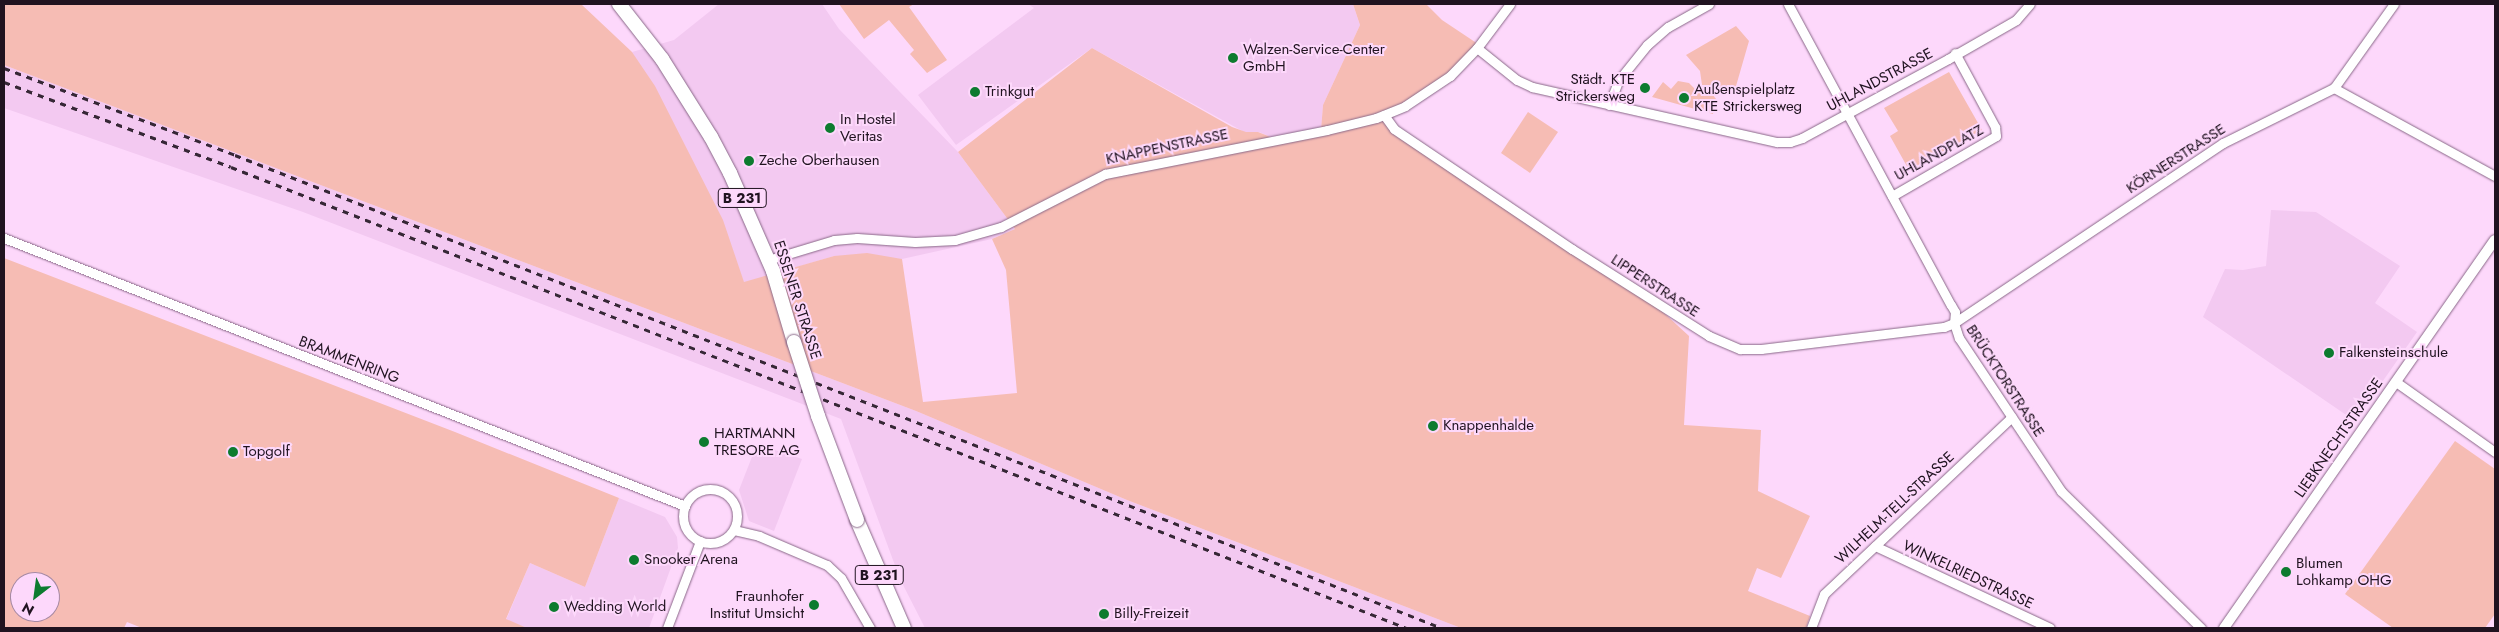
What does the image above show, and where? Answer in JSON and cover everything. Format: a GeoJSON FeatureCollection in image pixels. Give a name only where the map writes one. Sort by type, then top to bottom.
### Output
{"type":"FeatureCollection","features":[{"type":"Feature","properties":{"kind":"main road","name":"ESSENER STRASSE"},"geometry":{"type":"LineString","coordinates":[[618,4],[662,59],[711,137],[730,173],[768,260],[818,416],[857,520],[904,628]]}},
{"type":"Feature","properties":{"kind":"street","name":"KNAPPENSTRASSE"},"geometry":{"type":"LineString","coordinates":[[768,260],[834,240],[856,238],[914,242],[955,240],[1006,225],[1071,189],[1105,174],[1327,130],[1384,115],[1405,106],[1456,70],[1477,48],[1510,4]]}},
{"type":"Feature","properties":{"kind":"street"},"geometry":{"type":"LineString","coordinates":[[1609,104],[1618,81],[1647,45],[1668,27],[1709,4]]}},
{"type":"Feature","properties":{"kind":"street","name":"BRÜCKTORSTRASSE"},"geometry":{"type":"LineString","coordinates":[[1788,4],[1955,312],[1954,323],[1959,338],[2061,491],[2201,628]]}},
{"type":"Feature","properties":{"kind":"street","name":"UHLANDSTRASSE"},"geometry":{"type":"LineString","coordinates":[[1477,48],[1526,85],[1782,142],[1798,140],[1955,54],[2016,20],[2030,4]]}},
{"type":"Feature","properties":{"kind":"street","name":"KÖRNERSTRASSE"},"geometry":{"type":"LineString","coordinates":[[1954,323],[2223,143],[2334,88],[2394,4]]}},
{"type":"Feature","properties":{"kind":"street","name":"UHLANDPLATZ"},"geometry":{"type":"LineString","coordinates":[[1892,196],[1996,136],[1996,127],[1955,54]]}},
{"type":"Feature","properties":{"kind":"street"},"geometry":{"type":"LineString","coordinates":[[2334,88],[2495,176]]}},
{"type":"Feature","properties":{"kind":"street","name":"LIPPERSTRASSE"},"geometry":{"type":"LineString","coordinates":[[1384,115],[1394,129],[1572,249],[1701,332],[1726,345],[1744,350],[1761,349],[1944,327],[1954,323]]}},
{"type":"Feature","properties":{"kind":"street","name":"BRAMMENRING"},"geometry":{"type":"LineString","coordinates":[[4,238],[685,506]]}},
{"type":"Feature","properties":{"kind":"street","name":"LIEBKNECHTSTRASSE"},"geometry":{"type":"LineString","coordinates":[[2224,628],[2495,240]]}},
{"type":"Feature","properties":{"kind":"street"},"geometry":{"type":"LineString","coordinates":[[2396,382],[2495,452]]}},
{"type":"Feature","properties":{"kind":"street","name":"WILHELM-TELL-STRASSE"},"geometry":{"type":"LineString","coordinates":[[1812,628],[1824,594],[2012,418]]}},
{"type":"Feature","properties":{"kind":"street"},"geometry":{"type":"LineString","coordinates":[[704,491],[724,493],[736,508],[737,518],[734,530],[722,541],[711,543],[700,541],[690,533],[685,525],[683,516],[685,506],[690,499],[704,491]]}},
{"type":"Feature","properties":{"kind":"street"},"geometry":{"type":"LineString","coordinates":[[734,530],[759,536],[827,565],[841,578],[870,628]]}},
{"type":"Feature","properties":{"kind":"street"},"geometry":{"type":"LineString","coordinates":[[667,628],[700,541]]}},
{"type":"Feature","properties":{"kind":"street","name":"WINKELRIEDSTRASSE"},"geometry":{"type":"LineString","coordinates":[[1875,546],[2050,628]]}},
{"type":"Feature","properties":{"kind":"shaded area"},"geometry":{"type":"Polygon","coordinates":[[[4,4],[581,4],[632,52],[655,86],[723,220],[744,282],[834,256],[867,253],[902,259],[923,402],[1017,393],[1006,270],[992,239],[1015,229],[958,152],[1092,48],[1232,127],[1246,132],[1258,132],[1278,140],[1383,116],[1393,129],[1640,291],[1689,336],[1684,425],[1761,430],[1758,491],[1810,516],[1781,578],[1757,568],[1748,591],[1810,616],[1806,628],[1461,628],[1127,500],[916,411],[4,65],[4,4]]]}},
{"type":"Feature","properties":{"kind":"shaded area"},"geometry":{"type":"Polygon","coordinates":[[[719,4],[822,4],[839,29],[958,152],[1015,229],[992,239],[902,259],[834,256],[744,283],[722,220],[632,52],[674,40],[719,4]]]}},
{"type":"Feature","properties":{"kind":"shaded area"},"geometry":{"type":"Polygon","coordinates":[[[839,4],[914,4],[909,7],[947,60],[927,73],[910,54],[914,50],[889,20],[864,39],[839,4]]]}},
{"type":"Feature","properties":{"kind":"shaded area"},"geometry":{"type":"Polygon","coordinates":[[[1028,4],[1353,4],[1360,25],[1323,105],[1321,130],[1278,140],[1259,132],[1246,133],[1092,48],[956,145],[918,95],[1034,8],[1028,4]]]}},
{"type":"Feature","properties":{"kind":"shaded area"},"geometry":{"type":"Polygon","coordinates":[[[1353,4],[1426,4],[1442,20],[1478,44],[1441,81],[1405,106],[1321,130],[1323,105],[1360,25],[1353,4]]]}},
{"type":"Feature","properties":{"kind":"shaded area"},"geometry":{"type":"Polygon","coordinates":[[[1736,26],[1749,41],[1734,93],[1702,85],[1700,71],[1686,55],[1736,26]]]}},
{"type":"Feature","properties":{"kind":"shaded area"},"geometry":{"type":"Polygon","coordinates":[[[4,65],[916,411],[1127,500],[1461,628],[925,628],[900,579],[841,419],[303,212],[4,108],[4,65]]]}},
{"type":"Feature","properties":{"kind":"shaded area"},"geometry":{"type":"Polygon","coordinates":[[[1949,72],[1982,130],[1909,170],[1890,136],[1898,131],[1884,108],[1949,72]]]}},
{"type":"Feature","properties":{"kind":"shaded area","name":"Außenspielplatz KTE Strickersweg"},"geometry":{"type":"Polygon","coordinates":[[[1678,81],[1689,83],[1696,90],[1713,95],[1716,99],[1713,114],[1652,97],[1663,82],[1671,89],[1678,81]]]}},
{"type":"Feature","properties":{"kind":"shaded area"},"geometry":{"type":"Polygon","coordinates":[[[1528,112],[1558,132],[1530,173],[1501,153],[1528,112]]]}},
{"type":"Feature","properties":{"kind":"shaded area","name":"Falkensteinschule"},"geometry":{"type":"Polygon","coordinates":[[[2271,210],[2316,212],[2400,266],[2375,303],[2417,332],[2355,421],[2203,317],[2225,269],[2243,270],[2266,266],[2271,210]]]}},
{"type":"Feature","properties":{"kind":"shaded area"},"geometry":{"type":"Polygon","coordinates":[[[4,258],[455,432],[619,498],[585,587],[530,563],[506,619],[527,628],[142,628],[127,622],[124,628],[4,628],[4,258]]]}},
{"type":"Feature","properties":{"kind":"shaded area"},"geometry":{"type":"Polygon","coordinates":[[[2455,441],[2495,469],[2495,614],[2485,628],[2393,628],[2345,594],[2455,441]]]}},
{"type":"Feature","properties":{"kind":"shaded area"},"geometry":{"type":"Polygon","coordinates":[[[757,444],[802,459],[774,531],[749,521],[739,490],[757,444]]]}},
{"type":"Feature","properties":{"kind":"shaded area"},"geometry":{"type":"Polygon","coordinates":[[[619,498],[665,517],[677,537],[678,548],[649,628],[527,628],[506,620],[530,563],[585,587],[619,498]]]}},
{"type":"Feature","properties":{"kind":"railway"},"geometry":{"type":"LineString","coordinates":[[4,68],[235,155],[1442,628]]}},
{"type":"Feature","properties":{"kind":"railway"},"geometry":{"type":"LineString","coordinates":[[4,82],[231,167],[1407,628]]}},
{"type":"Feature","properties":{"kind":"place","name":"Walzen-Service-Center GmbH"},"geometry":{"type":"Point","coordinates":[1233,58]}},
{"type":"Feature","properties":{"kind":"place","name":"Städt. KTE Strickersweg"},"geometry":{"type":"Point","coordinates":[1645,88]}},
{"type":"Feature","properties":{"kind":"place","name":"Trinkgut"},"geometry":{"type":"Point","coordinates":[975,92]}},
{"type":"Feature","properties":{"kind":"place","name":"Außenspielplatz KTE Strickersweg"},"geometry":{"type":"Point","coordinates":[1684,98]}},
{"type":"Feature","properties":{"kind":"place","name":"In Hostel Veritas"},"geometry":{"type":"Point","coordinates":[830,128]}},
{"type":"Feature","properties":{"kind":"place","name":"Zeche Oberhausen"},"geometry":{"type":"Point","coordinates":[749,161]}},
{"type":"Feature","properties":{"kind":"place","name":"Falkensteinschule"},"geometry":{"type":"Point","coordinates":[2329,353]}},
{"type":"Feature","properties":{"kind":"place","name":"Knappenhalde"},"geometry":{"type":"Point","coordinates":[1433,426]}},
{"type":"Feature","properties":{"kind":"place","name":"HARTMANN TRESORE AG"},"geometry":{"type":"Point","coordinates":[704,442]}},
{"type":"Feature","properties":{"kind":"place","name":"Topgolf"},"geometry":{"type":"Point","coordinates":[233,452]}},
{"type":"Feature","properties":{"kind":"place","name":"Snooker Arena"},"geometry":{"type":"Point","coordinates":[634,560]}},
{"type":"Feature","properties":{"kind":"place","name":"Blumen Lohkamp OHG"},"geometry":{"type":"Point","coordinates":[2286,572]}},
{"type":"Feature","properties":{"kind":"place","name":"Fraunhofer Institut Umsicht"},"geometry":{"type":"Point","coordinates":[814,605]}},
{"type":"Feature","properties":{"kind":"place","name":"Wedding World"},"geometry":{"type":"Point","coordinates":[554,607]}},
{"type":"Feature","properties":{"kind":"place","name":"Billy-Freizeit"},"geometry":{"type":"Point","coordinates":[1104,614]}}]}
